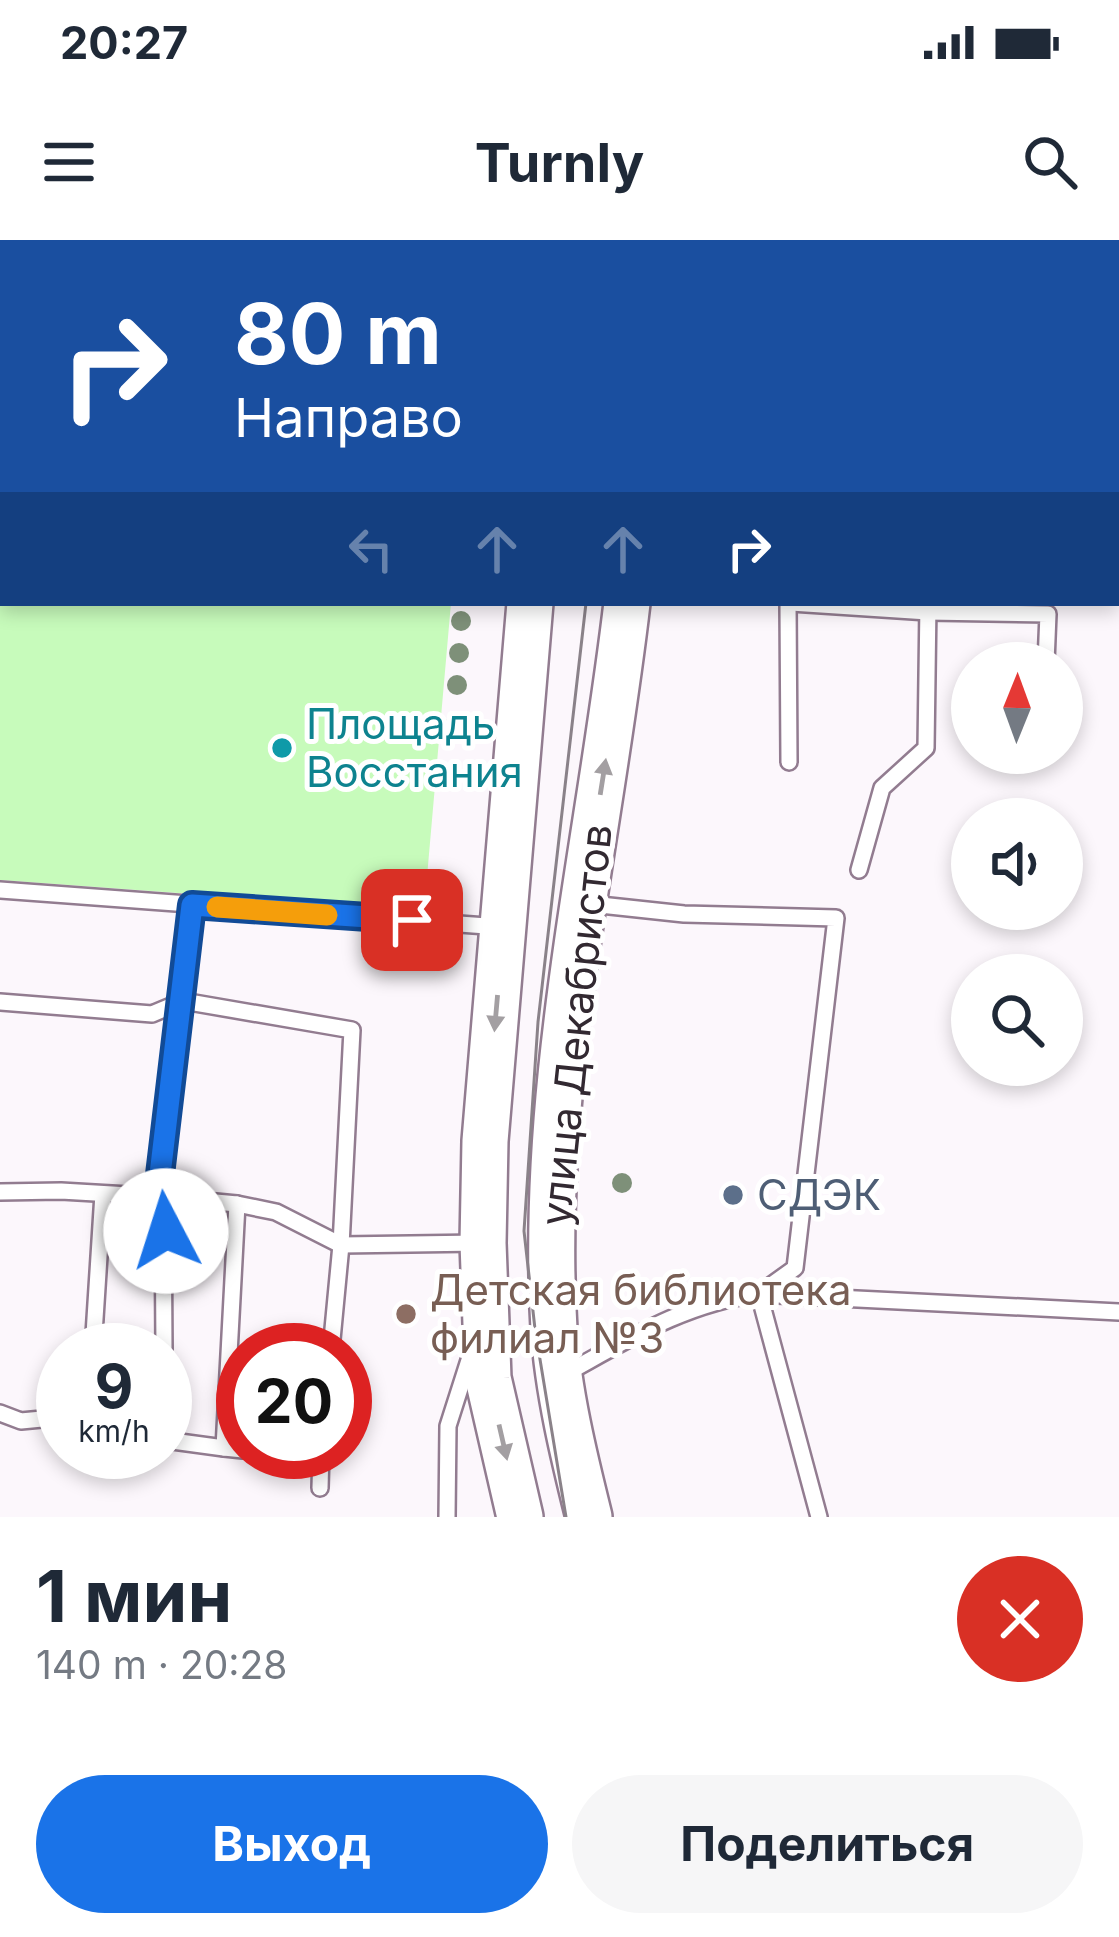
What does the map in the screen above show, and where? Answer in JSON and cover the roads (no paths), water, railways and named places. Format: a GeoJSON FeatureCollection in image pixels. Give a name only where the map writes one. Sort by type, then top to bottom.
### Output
{"type":"FeatureCollection","features":[{"type":"Feature","properties":{"kind":"main road","name":"улица Декабристов"},"geometry":{"type":"LineString","coordinates":[[520,1517],[488,1378],[483,1243],[485,1141],[530,606]]}},
{"type":"Feature","properties":{"kind":"main road","name":"улица Декабристов"},"geometry":{"type":"LineString","coordinates":[[589,1517],[560,1377],[552,1223],[566,1031],[627,606]]}},
{"type":"Feature","properties":{"kind":"lane"},"geometry":{"type":"LineString","coordinates":[[789,606],[789,762]]}},
{"type":"Feature","properties":{"kind":"lane"},"geometry":{"type":"LineString","coordinates":[[872,606],[1048,614],[1047,642]]}},
{"type":"Feature","properties":{"kind":"lane"},"geometry":{"type":"LineString","coordinates":[[859,870],[882,788],[926,748],[928,608]]}},
{"type":"Feature","properties":{"kind":"lane"},"geometry":{"type":"LineString","coordinates":[[0,890],[503,928]]}},
{"type":"Feature","properties":{"kind":"lane"},"geometry":{"type":"LineString","coordinates":[[583,903],[684,914],[836,918],[795,1268],[760,1294]]}},
{"type":"Feature","properties":{"kind":"lane"},"geometry":{"type":"LineString","coordinates":[[164,1323],[164,1197],[159,1183],[192,905]]}},
{"type":"Feature","properties":{"kind":"lane"},"geometry":{"type":"LineString","coordinates":[[0,1002],[152,1014],[183,1001],[352,1030],[334,1323]]}},
{"type":"Feature","properties":{"kind":"lane"},"geometry":{"type":"LineString","coordinates":[[0,1192],[103,1193],[237,1204],[276,1212],[341,1245],[483,1243]]}},
{"type":"Feature","properties":{"kind":"lane"},"geometry":{"type":"LineString","coordinates":[[95,1323],[103,1193]]}},
{"type":"Feature","properties":{"kind":"lane"},"geometry":{"type":"LineString","coordinates":[[231,1323],[237,1204]]}},
{"type":"Feature","properties":{"kind":"lane"},"geometry":{"type":"LineString","coordinates":[[760,1294],[820,1517]]}},
{"type":"Feature","properties":{"kind":"lane"},"geometry":{"type":"LineString","coordinates":[[560,1377],[664,1319],[734,1297],[760,1294],[1119,1312]]}},
{"type":"Feature","properties":{"kind":"lane"},"geometry":{"type":"LineString","coordinates":[[447,1517],[448,1426],[484,1314]]}},
{"type":"Feature","properties":{"kind":"lane"},"geometry":{"type":"LineString","coordinates":[[0,1412],[21,1420],[36,1419]]}},
{"type":"Feature","properties":{"kind":"lane"},"geometry":{"type":"LineString","coordinates":[[320,1479],[320,1488]]}},
{"type":"Feature","properties":{"kind":"tram line"},"geometry":{"type":"LineString","coordinates":[[566,1517],[524,1231],[538,1022],[586,606]]}},
{"type":"Feature","properties":{"kind":"place","name":"Площадь Восстания"},"geometry":{"type":"Point","coordinates":[282,748]}},
{"type":"Feature","properties":{"kind":"place","name":"СДЭК"},"geometry":{"type":"Point","coordinates":[733,1195]}},
{"type":"Feature","properties":{"kind":"place","name":"Детская библиотека филиал №3"},"geometry":{"type":"Point","coordinates":[406,1314]}}]}
